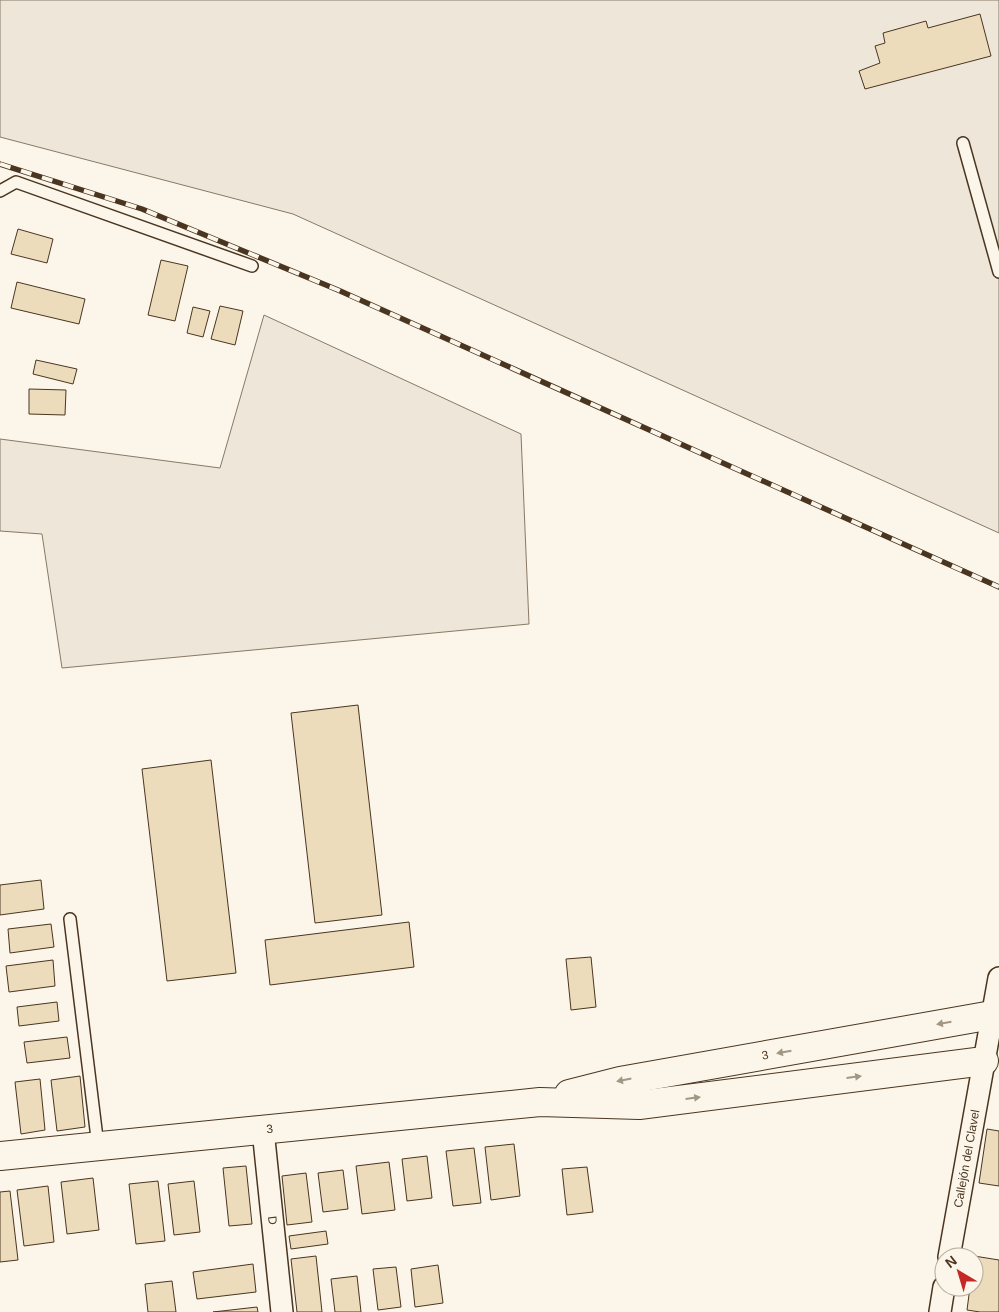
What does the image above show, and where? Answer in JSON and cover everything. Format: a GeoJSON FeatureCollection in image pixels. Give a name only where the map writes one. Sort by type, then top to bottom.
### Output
{"type":"FeatureCollection","features":[{"type":"Feature","properties":{"kind":"street"},"geometry":{"type":"LineString","coordinates":[[996,1017],[999,978]]}},
{"type":"Feature","properties":{"kind":"street","name":"3"},"geometry":{"type":"LineString","coordinates":[[540,1102],[620,1081],[996,1017]]}},
{"type":"Feature","properties":{"kind":"street","name":"Callejón del Clavel"},"geometry":{"type":"LineString","coordinates":[[951,1247],[996,1017]]}},
{"type":"Feature","properties":{"kind":"street","name":"3"},"geometry":{"type":"LineString","coordinates":[[0,1156],[540,1102],[639,1105],[988,1062]]}},
{"type":"Feature","properties":{"kind":"street","name":"D"},"geometry":{"type":"LineString","coordinates":[[263,1130],[282,1312]]}},
{"type":"Feature","properties":{"kind":"street"},"geometry":{"type":"LineString","coordinates":[[940,1312],[942,1297]]}},
{"type":"Feature","properties":{"kind":"lane"},"geometry":{"type":"LineString","coordinates":[[963,143],[999,272]]}},
{"type":"Feature","properties":{"kind":"lane"},"geometry":{"type":"LineString","coordinates":[[0,191],[16,182],[252,266]]}},
{"type":"Feature","properties":{"kind":"lane"},"geometry":{"type":"LineString","coordinates":[[70,919],[98,1146]]}},
{"type":"Feature","properties":{"kind":"shaded area"},"geometry":{"type":"Polygon","coordinates":[[[0,0],[999,0],[999,533],[293,214],[0,137],[0,0]]]}},
{"type":"Feature","properties":{"kind":"shaded area"},"geometry":{"type":"Polygon","coordinates":[[[264,315],[521,434],[529,624],[62,668],[42,534],[0,531],[0,439],[220,468],[264,315]]]}},
{"type":"Feature","properties":{"kind":"building"},"geometry":{"type":"Polygon","coordinates":[[[980,14],[991,56],[865,89],[859,71],[880,63],[875,46],[885,43],[883,33],[926,21],[928,28],[980,14]]]}},
{"type":"Feature","properties":{"kind":"building"},"geometry":{"type":"Polygon","coordinates":[[[18,229],[53,239],[47,263],[11,254],[18,229]]]}},
{"type":"Feature","properties":{"kind":"building"},"geometry":{"type":"Polygon","coordinates":[[[161,260],[188,266],[175,321],[148,315],[161,260]]]}},
{"type":"Feature","properties":{"kind":"building"},"geometry":{"type":"Polygon","coordinates":[[[17,282],[85,299],[79,324],[11,308],[17,282]]]}},
{"type":"Feature","properties":{"kind":"building"},"geometry":{"type":"Polygon","coordinates":[[[220,306],[243,311],[235,345],[211,339],[220,306]]]}},
{"type":"Feature","properties":{"kind":"building"},"geometry":{"type":"Polygon","coordinates":[[[193,307],[210,311],[203,337],[187,333],[193,307]]]}},
{"type":"Feature","properties":{"kind":"building"},"geometry":{"type":"Polygon","coordinates":[[[36,360],[77,369],[73,384],[33,374],[36,360]]]}},
{"type":"Feature","properties":{"kind":"building"},"geometry":{"type":"Polygon","coordinates":[[[29,389],[66,390],[65,415],[29,414],[29,389]]]}},
{"type":"Feature","properties":{"kind":"building"},"geometry":{"type":"Polygon","coordinates":[[[358,705],[382,915],[315,923],[291,713],[358,705]]]}},
{"type":"Feature","properties":{"kind":"building"},"geometry":{"type":"Polygon","coordinates":[[[211,760],[236,973],[167,981],[142,769],[211,760]]]}},
{"type":"Feature","properties":{"kind":"building"},"geometry":{"type":"Polygon","coordinates":[[[41,880],[44,909],[0,915],[0,885],[41,880]]]}},
{"type":"Feature","properties":{"kind":"building"},"geometry":{"type":"Polygon","coordinates":[[[409,922],[414,967],[270,985],[265,940],[409,922]]]}},
{"type":"Feature","properties":{"kind":"building"},"geometry":{"type":"Polygon","coordinates":[[[51,924],[54,947],[10,953],[8,929],[51,924]]]}},
{"type":"Feature","properties":{"kind":"building"},"geometry":{"type":"Polygon","coordinates":[[[591,957],[596,1007],[571,1010],[566,959],[591,957]]]}},
{"type":"Feature","properties":{"kind":"building"},"geometry":{"type":"Polygon","coordinates":[[[53,960],[55,986],[9,992],[6,966],[53,960]]]}},
{"type":"Feature","properties":{"kind":"building"},"geometry":{"type":"Polygon","coordinates":[[[57,1002],[59,1021],[19,1026],[17,1007],[57,1002]]]}},
{"type":"Feature","properties":{"kind":"building"},"geometry":{"type":"Polygon","coordinates":[[[67,1037],[70,1058],[27,1063],[24,1042],[67,1037]]]}},
{"type":"Feature","properties":{"kind":"building"},"geometry":{"type":"Polygon","coordinates":[[[80,1076],[85,1127],[57,1131],[51,1080],[80,1076]]]}},
{"type":"Feature","properties":{"kind":"building"},"geometry":{"type":"Polygon","coordinates":[[[40,1079],[45,1130],[21,1134],[15,1082],[40,1079]]]}},
{"type":"Feature","properties":{"kind":"building"},"geometry":{"type":"Polygon","coordinates":[[[987,1129],[999,1131],[999,1186],[979,1183],[987,1129]]]}},
{"type":"Feature","properties":{"kind":"building"},"geometry":{"type":"Polygon","coordinates":[[[514,1144],[520,1196],[491,1200],[485,1147],[514,1144]]]}},
{"type":"Feature","properties":{"kind":"building"},"geometry":{"type":"Polygon","coordinates":[[[474,1148],[481,1203],[453,1206],[446,1151],[474,1148]]]}},
{"type":"Feature","properties":{"kind":"building"},"geometry":{"type":"Polygon","coordinates":[[[427,1156],[432,1198],[407,1201],[402,1159],[427,1156]]]}},
{"type":"Feature","properties":{"kind":"building"},"geometry":{"type":"Polygon","coordinates":[[[389,1162],[395,1210],[362,1214],[356,1166],[389,1162]]]}},
{"type":"Feature","properties":{"kind":"building"},"geometry":{"type":"Polygon","coordinates":[[[246,1166],[252,1224],[229,1226],[223,1168],[246,1166]]]}},
{"type":"Feature","properties":{"kind":"building"},"geometry":{"type":"Polygon","coordinates":[[[587,1167],[593,1212],[567,1215],[562,1169],[587,1167]]]}},
{"type":"Feature","properties":{"kind":"building"},"geometry":{"type":"Polygon","coordinates":[[[343,1170],[348,1209],[323,1212],[318,1173],[343,1170]]]}},
{"type":"Feature","properties":{"kind":"building"},"geometry":{"type":"Polygon","coordinates":[[[306,1173],[312,1222],[287,1225],[282,1176],[306,1173]]]}},
{"type":"Feature","properties":{"kind":"building"},"geometry":{"type":"Polygon","coordinates":[[[93,1178],[99,1230],[67,1234],[61,1182],[93,1178]]]}},
{"type":"Feature","properties":{"kind":"building"},"geometry":{"type":"Polygon","coordinates":[[[158,1181],[165,1241],[136,1244],[129,1184],[158,1181]]]}},
{"type":"Feature","properties":{"kind":"building"},"geometry":{"type":"Polygon","coordinates":[[[194,1181],[200,1232],[174,1235],[168,1184],[194,1181]]]}},
{"type":"Feature","properties":{"kind":"building"},"geometry":{"type":"Polygon","coordinates":[[[48,1186],[54,1242],[24,1246],[17,1190],[48,1186]]]}},
{"type":"Feature","properties":{"kind":"building"},"geometry":{"type":"Polygon","coordinates":[[[10,1191],[18,1260],[0,1262],[0,1192],[10,1191]]]}},
{"type":"Feature","properties":{"kind":"building"},"geometry":{"type":"Polygon","coordinates":[[[326,1231],[328,1244],[291,1249],[289,1236],[326,1231]]]}},
{"type":"Feature","properties":{"kind":"building"},"geometry":{"type":"Polygon","coordinates":[[[316,1256],[322,1312],[297,1312],[291,1259],[316,1256]]]}},
{"type":"Feature","properties":{"kind":"building"},"geometry":{"type":"Polygon","coordinates":[[[984,1258],[999,1260],[999,1312],[967,1310],[969,1297],[984,1297],[984,1258]]]}},
{"type":"Feature","properties":{"kind":"building"},"geometry":{"type":"Polygon","coordinates":[[[253,1264],[256,1292],[197,1299],[193,1272],[253,1264]]]}},
{"type":"Feature","properties":{"kind":"building"},"geometry":{"type":"Polygon","coordinates":[[[438,1265],[443,1303],[415,1307],[411,1269],[438,1265]]]}},
{"type":"Feature","properties":{"kind":"building"},"geometry":{"type":"Polygon","coordinates":[[[396,1267],[401,1307],[378,1310],[373,1269],[396,1267]]]}},
{"type":"Feature","properties":{"kind":"building"},"geometry":{"type":"Polygon","coordinates":[[[357,1276],[361,1312],[335,1312],[331,1279],[357,1276]]]}},
{"type":"Feature","properties":{"kind":"building"},"geometry":{"type":"Polygon","coordinates":[[[172,1281],[176,1312],[148,1312],[145,1284],[172,1281]]]}},
{"type":"Feature","properties":{"kind":"building"},"geometry":{"type":"Polygon","coordinates":[[[257,1307],[258,1312],[213,1312],[257,1307]]]}},
{"type":"Feature","properties":{"kind":"railway"},"geometry":{"type":"LineString","coordinates":[[0,164],[142,209],[338,290],[999,587]]}}]}
